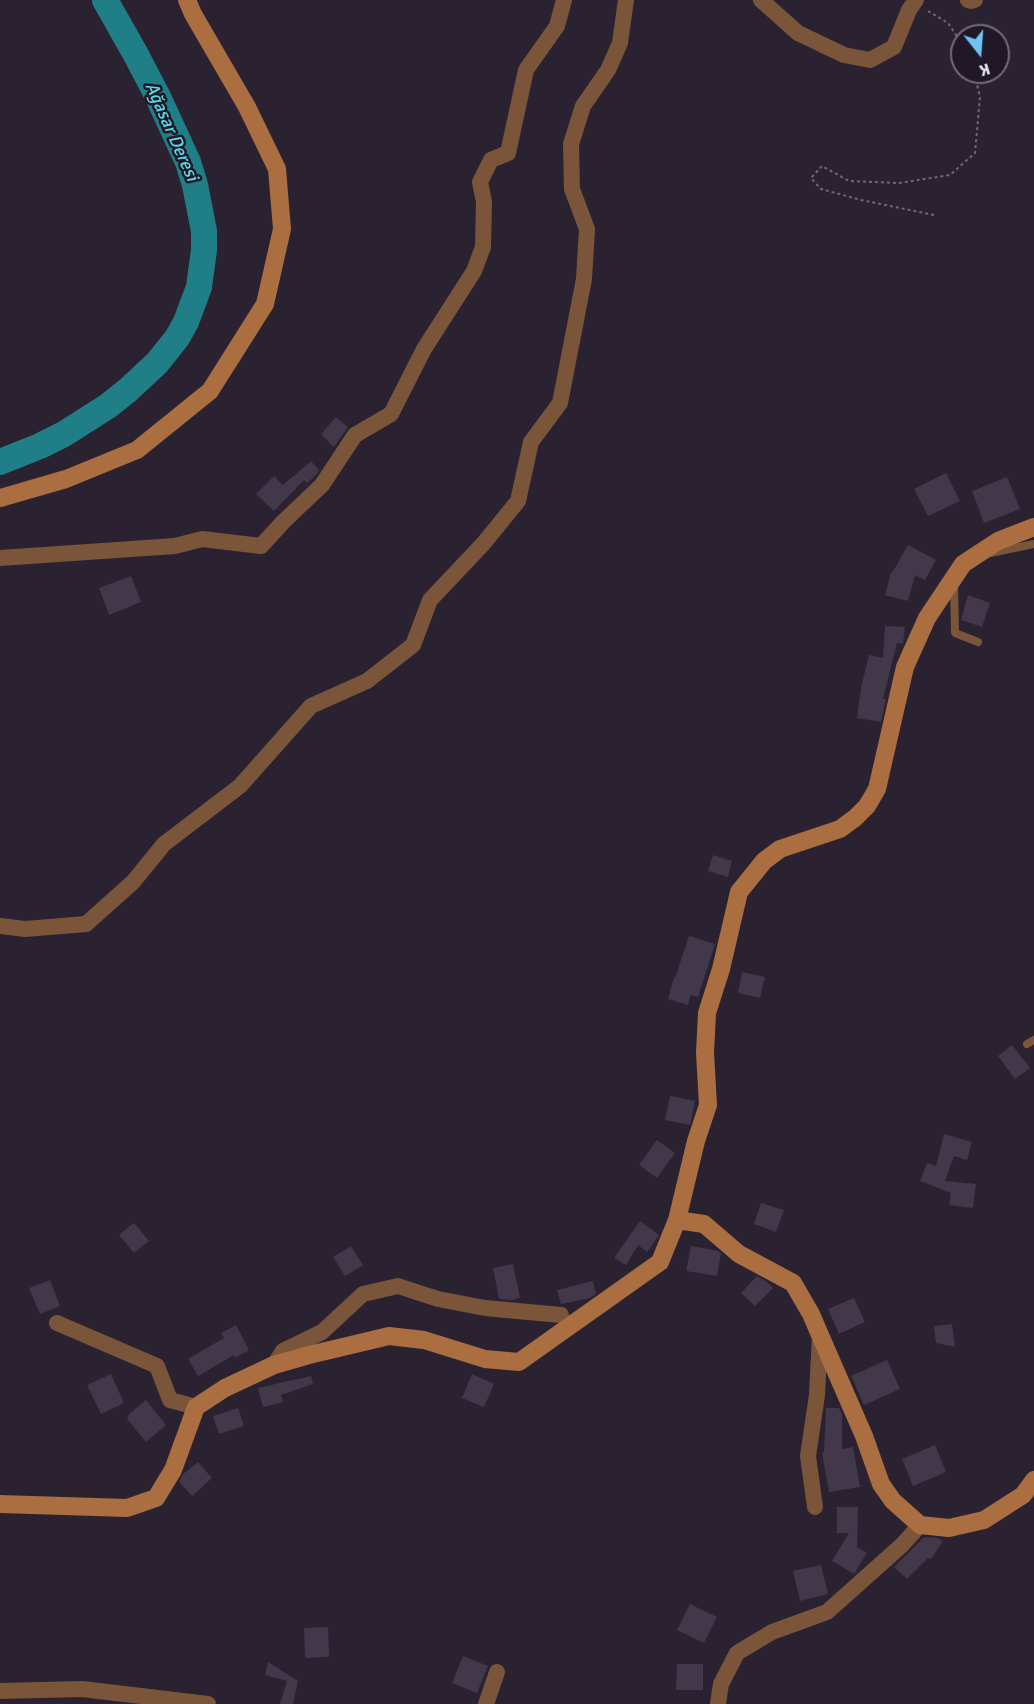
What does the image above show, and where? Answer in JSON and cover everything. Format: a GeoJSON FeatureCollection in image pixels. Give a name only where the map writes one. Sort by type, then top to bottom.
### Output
{"type":"FeatureCollection","features":[{"type":"Feature","properties":{"kind":"street"},"geometry":{"type":"LineString","coordinates":[[0,498],[66,479],[137,450],[210,392],[265,304],[282,229],[277,169],[247,107],[187,0]]}},
{"type":"Feature","properties":{"kind":"street"},"geometry":{"type":"LineString","coordinates":[[0,558],[175,546],[202,539],[261,546],[322,485],[355,435],[391,414],[424,349],[474,271],[483,247],[484,202],[480,182],[491,160],[508,153],[526,69],[557,26],[564,0]]}},
{"type":"Feature","properties":{"kind":"street"},"geometry":{"type":"LineString","coordinates":[[0,926],[25,929],[86,924],[133,882],[164,844],[240,786],[311,706],[367,681],[413,645],[430,600],[483,544],[518,501],[531,442],[560,403],[585,279],[587,229],[572,189],[571,144],[583,105],[608,70],[620,43],[626,0]]}},
{"type":"Feature","properties":{"kind":"street"},"geometry":{"type":"LineString","coordinates":[[761,0],[798,33],[844,55],[870,60],[894,47],[914,4]]}},
{"type":"Feature","properties":{"kind":"street"},"geometry":{"type":"LineString","coordinates":[[968,0],[975,0]]}},
{"type":"Feature","properties":{"kind":"street"},"geometry":{"type":"LineString","coordinates":[[0,1504],[127,1508],[156,1498],[173,1470],[196,1407],[225,1388],[274,1365],[389,1336],[424,1340],[485,1359],[519,1362],[660,1262],[677,1220],[696,1142],[708,1105],[705,1053],[707,1013],[721,969],[739,892],[764,861],[780,849],[840,829],[867,806],[876,789],[904,667],[927,618],[963,564],[998,541],[1034,527]]}},
{"type":"Feature","properties":{"kind":"street"},"geometry":{"type":"LineString","coordinates":[[677,1220],[704,1224],[739,1254],[793,1283],[811,1314],[864,1436],[880,1484],[893,1500],[920,1524],[949,1528],[984,1520],[1023,1495],[1034,1480]]}},
{"type":"Feature","properties":{"kind":"street"},"geometry":{"type":"LineString","coordinates":[[274,1365],[283,1351],[322,1332],[363,1294],[398,1286],[438,1299],[485,1308],[561,1315]]}},
{"type":"Feature","properties":{"kind":"street"},"geometry":{"type":"LineString","coordinates":[[57,1323],[157,1366],[170,1400],[196,1407]]}},
{"type":"Feature","properties":{"kind":"street"},"geometry":{"type":"LineString","coordinates":[[815,1507],[808,1456],[817,1395],[820,1335]]}},
{"type":"Feature","properties":{"kind":"street"},"geometry":{"type":"LineString","coordinates":[[718,1704],[721,1684],[736,1653],[772,1632],[827,1612],[902,1545],[920,1524]]}},
{"type":"Feature","properties":{"kind":"street"},"geometry":{"type":"LineString","coordinates":[[486,1704],[497,1672]]}},
{"type":"Feature","properties":{"kind":"street"},"geometry":{"type":"LineString","coordinates":[[0,1691],[82,1689],[208,1704]]}},
{"type":"Feature","properties":{"kind":"lane"},"geometry":{"type":"LineString","coordinates":[[977,555],[1034,544]]}},
{"type":"Feature","properties":{"kind":"lane"},"geometry":{"type":"LineString","coordinates":[[954,578],[955,633],[978,642]]}},
{"type":"Feature","properties":{"kind":"path"},"geometry":{"type":"LineString","coordinates":[[914,4],[950,26]]}},
{"type":"Feature","properties":{"kind":"path"},"geometry":{"type":"LineString","coordinates":[[934,215],[821,189],[811,178],[822,166],[849,181],[899,183],[950,175],[975,153],[980,97],[977,84]]}},
{"type":"Feature","properties":{"kind":"building"},"geometry":{"type":"Polygon","coordinates":[[[336,417],[348,427],[334,447],[321,434],[336,417]]]}},
{"type":"Feature","properties":{"kind":"building"},"geometry":{"type":"Polygon","coordinates":[[[311,461],[319,470],[317,474],[307,483],[304,480],[274,511],[256,494],[274,476],[283,485],[311,461]]]}},
{"type":"Feature","properties":{"kind":"building"},"geometry":{"type":"Polygon","coordinates":[[[946,473],[960,501],[928,516],[914,489],[946,473]]]}},
{"type":"Feature","properties":{"kind":"building"},"geometry":{"type":"Polygon","coordinates":[[[1007,477],[1020,509],[984,523],[972,491],[1007,477]]]}},
{"type":"Feature","properties":{"kind":"building"},"geometry":{"type":"Polygon","coordinates":[[[908,545],[936,560],[925,580],[915,575],[908,601],[885,595],[891,572],[908,545]]]}},
{"type":"Feature","properties":{"kind":"building"},"geometry":{"type":"Polygon","coordinates":[[[131,576],[141,602],[109,615],[99,588],[131,576]]]}},
{"type":"Feature","properties":{"kind":"building"},"geometry":{"type":"Polygon","coordinates":[[[968,595],[990,603],[982,627],[961,620],[968,595]]]}},
{"type":"Feature","properties":{"kind":"building"},"geometry":{"type":"Polygon","coordinates":[[[885,626],[905,627],[903,644],[897,643],[883,699],[886,699],[881,722],[857,718],[869,655],[883,658],[885,626]]]}},
{"type":"Feature","properties":{"kind":"building"},"geometry":{"type":"Polygon","coordinates":[[[713,855],[732,861],[728,877],[708,871],[713,855]]]}},
{"type":"Feature","properties":{"kind":"building"},"geometry":{"type":"Polygon","coordinates":[[[689,936],[715,944],[698,997],[691,995],[688,1005],[668,999],[689,936]]]}},
{"type":"Feature","properties":{"kind":"building"},"geometry":{"type":"Polygon","coordinates":[[[742,972],[765,977],[760,998],[738,993],[742,972]]]}},
{"type":"Feature","properties":{"kind":"building"},"geometry":{"type":"Polygon","coordinates":[[[1012,1045],[1030,1068],[1015,1079],[998,1056],[1012,1045]]]}},
{"type":"Feature","properties":{"kind":"building"},"geometry":{"type":"Polygon","coordinates":[[[670,1096],[695,1101],[690,1125],[665,1120],[670,1096]]]}},
{"type":"Feature","properties":{"kind":"building"},"geometry":{"type":"Polygon","coordinates":[[[944,1134],[972,1142],[967,1160],[954,1156],[945,1181],[976,1184],[973,1208],[949,1205],[951,1193],[920,1181],[927,1163],[936,1166],[944,1134]]]}},
{"type":"Feature","properties":{"kind":"building"},"geometry":{"type":"Polygon","coordinates":[[[657,1140],[675,1153],[657,1178],[639,1165],[657,1140]]]}},
{"type":"Feature","properties":{"kind":"building"},"geometry":{"type":"Polygon","coordinates":[[[761,1203],[784,1210],[776,1232],[754,1224],[761,1203]]]}},
{"type":"Feature","properties":{"kind":"building"},"geometry":{"type":"Polygon","coordinates":[[[640,1221],[659,1235],[647,1252],[638,1245],[626,1265],[614,1258],[640,1221]]]}},
{"type":"Feature","properties":{"kind":"building"},"geometry":{"type":"Polygon","coordinates":[[[134,1223],[149,1241],[134,1253],[119,1235],[134,1223]]]}},
{"type":"Feature","properties":{"kind":"building"},"geometry":{"type":"Polygon","coordinates":[[[351,1246],[363,1265],[345,1276],[333,1257],[351,1246]]]}},
{"type":"Feature","properties":{"kind":"building"},"geometry":{"type":"Polygon","coordinates":[[[691,1246],[718,1251],[721,1254],[717,1276],[686,1271],[691,1246]]]}},
{"type":"Feature","properties":{"kind":"building"},"geometry":{"type":"Polygon","coordinates":[[[513,1264],[520,1298],[499,1299],[493,1268],[513,1264]]]}},
{"type":"Feature","properties":{"kind":"building"},"geometry":{"type":"Polygon","coordinates":[[[757,1276],[773,1288],[755,1306],[741,1293],[757,1276]]]}},
{"type":"Feature","properties":{"kind":"building"},"geometry":{"type":"Polygon","coordinates":[[[50,1280],[60,1306],[40,1314],[29,1288],[50,1280]]]}},
{"type":"Feature","properties":{"kind":"building"},"geometry":{"type":"Polygon","coordinates":[[[593,1281],[596,1294],[590,1298],[561,1304],[557,1290],[593,1281]]]}},
{"type":"Feature","properties":{"kind":"building"},"geometry":{"type":"Polygon","coordinates":[[[854,1298],[865,1322],[839,1334],[828,1309],[854,1298]]]}},
{"type":"Feature","properties":{"kind":"building"},"geometry":{"type":"Polygon","coordinates":[[[952,1324],[955,1347],[936,1343],[934,1326],[952,1324]]]}},
{"type":"Feature","properties":{"kind":"building"},"geometry":{"type":"Polygon","coordinates":[[[236,1325],[249,1350],[235,1358],[234,1355],[198,1376],[188,1359],[224,1338],[221,1333],[236,1325]]]}},
{"type":"Feature","properties":{"kind":"building"},"geometry":{"type":"Polygon","coordinates":[[[887,1360],[900,1389],[864,1405],[851,1376],[887,1360]]]}},
{"type":"Feature","properties":{"kind":"building"},"geometry":{"type":"Polygon","coordinates":[[[111,1374],[124,1403],[101,1414],[87,1385],[111,1374]]]}},
{"type":"Feature","properties":{"kind":"building"},"geometry":{"type":"Polygon","coordinates":[[[472,1374],[494,1384],[484,1407],[462,1398],[472,1374]]]}},
{"type":"Feature","properties":{"kind":"building"},"geometry":{"type":"Polygon","coordinates":[[[311,1376],[313,1384],[281,1395],[283,1402],[263,1407],[258,1388],[311,1376]]]}},
{"type":"Feature","properties":{"kind":"building"},"geometry":{"type":"Polygon","coordinates":[[[146,1400],[166,1425],[146,1442],[127,1419],[129,1414],[146,1400]]]}},
{"type":"Feature","properties":{"kind":"building"},"geometry":{"type":"Polygon","coordinates":[[[238,1408],[244,1426],[219,1434],[213,1416],[238,1408]]]}},
{"type":"Feature","properties":{"kind":"building"},"geometry":{"type":"Polygon","coordinates":[[[826,1408],[839,1408],[842,1414],[842,1449],[853,1447],[860,1487],[829,1492],[822,1453],[824,1452],[826,1408]]]}},
{"type":"Feature","properties":{"kind":"building"},"geometry":{"type":"Polygon","coordinates":[[[935,1445],[946,1472],[913,1486],[902,1459],[935,1445]]]}},
{"type":"Feature","properties":{"kind":"building"},"geometry":{"type":"Polygon","coordinates":[[[198,1462],[212,1478],[192,1496],[179,1482],[183,1474],[198,1462]]]}},
{"type":"Feature","properties":{"kind":"building"},"geometry":{"type":"Polygon","coordinates":[[[837,1507],[858,1507],[857,1547],[867,1553],[854,1574],[832,1561],[849,1533],[837,1533],[837,1507]]]}},
{"type":"Feature","properties":{"kind":"building"},"geometry":{"type":"Polygon","coordinates":[[[924,1537],[938,1538],[943,1541],[931,1559],[928,1558],[907,1579],[894,1567],[924,1537]]]}},
{"type":"Feature","properties":{"kind":"building"},"geometry":{"type":"Polygon","coordinates":[[[821,1565],[828,1594],[800,1601],[793,1571],[821,1565]]]}},
{"type":"Feature","properties":{"kind":"building"},"geometry":{"type":"Polygon","coordinates":[[[690,1604],[717,1617],[704,1643],[677,1630],[690,1604]]]}},
{"type":"Feature","properties":{"kind":"building"},"geometry":{"type":"Polygon","coordinates":[[[328,1627],[329,1657],[305,1658],[304,1628],[328,1627]]]}},
{"type":"Feature","properties":{"kind":"building"},"geometry":{"type":"Polygon","coordinates":[[[463,1656],[488,1666],[477,1693],[452,1683],[463,1656]]]}},
{"type":"Feature","properties":{"kind":"building"},"geometry":{"type":"Polygon","coordinates":[[[268,1662],[298,1681],[293,1704],[280,1704],[287,1681],[265,1675],[268,1662]]]}},
{"type":"Feature","properties":{"kind":"building"},"geometry":{"type":"Polygon","coordinates":[[[677,1664],[703,1664],[703,1690],[676,1690],[677,1664]]]}},
{"type":"Feature","properties":{"kind":"waterway","name":"Ağasar Deresi"},"geometry":{"type":"LineString","coordinates":[[0,462],[64,434],[108,406],[128,390],[157,363],[177,338],[186,322],[199,287],[204,231],[188,162],[158,97],[105,0]]}}]}
